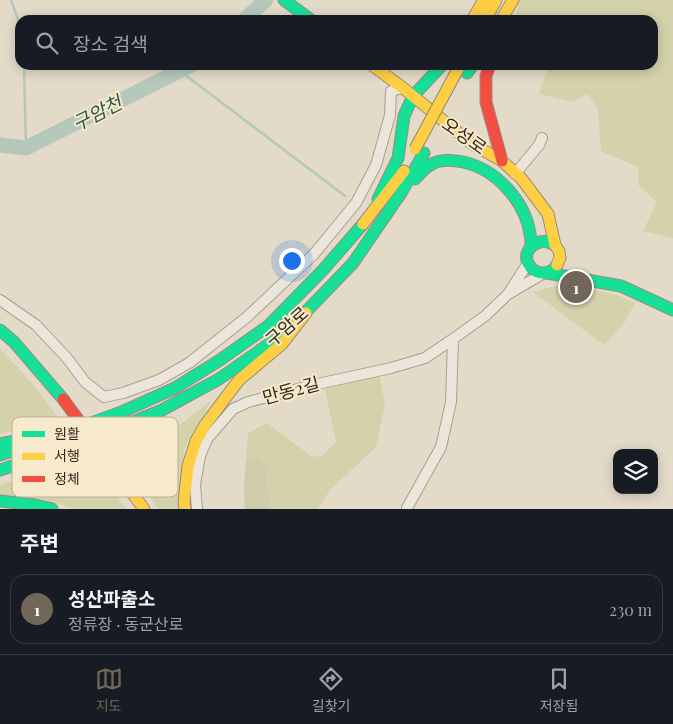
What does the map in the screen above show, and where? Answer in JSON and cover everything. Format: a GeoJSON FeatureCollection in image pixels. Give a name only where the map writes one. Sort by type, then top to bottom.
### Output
{"type":"FeatureCollection","features":[{"type":"Feature","properties":{"kind":"main road"},"geometry":{"type":"LineString","coordinates":[[284,0],[305,15]]}},
{"type":"Feature","properties":{"kind":"main road"},"geometry":{"type":"LineString","coordinates":[[475,15],[484,0]]}},
{"type":"Feature","properties":{"kind":"main road"},"geometry":{"type":"LineString","coordinates":[[488,15],[496,0]]}},
{"type":"Feature","properties":{"kind":"main road"},"geometry":{"type":"LineString","coordinates":[[504,15],[511,4]]}},
{"type":"Feature","properties":{"kind":"main road","name":"오성로"},"geometry":{"type":"LineString","coordinates":[[379,70],[471,143],[502,161],[533,193],[548,214]]}},
{"type":"Feature","properties":{"kind":"main road"},"geometry":{"type":"LineString","coordinates":[[371,214],[398,158],[404,116],[413,96],[437,70]]}},
{"type":"Feature","properties":{"kind":"main road","name":"구암로"},"geometry":{"type":"LineString","coordinates":[[145,417],[162,410],[219,379],[277,339],[306,313],[353,263],[401,192],[420,151],[464,70]]}},
{"type":"Feature","properties":{"kind":"main road"},"geometry":{"type":"LineString","coordinates":[[488,70],[486,76],[486,102],[502,161]]}},
{"type":"Feature","properties":{"kind":"main road"},"geometry":{"type":"LineString","coordinates":[[471,143],[502,171],[510,184],[530,230],[531,246]]}},
{"type":"Feature","properties":{"kind":"main road","name":"구암로"},"geometry":{"type":"LineString","coordinates":[[108,417],[175,388],[220,360],[268,326],[323,270],[371,214],[420,151]]}},
{"type":"Feature","properties":{"kind":"main road"},"geometry":{"type":"LineString","coordinates":[[401,192],[427,167],[438,161],[462,162],[476,166],[494,176],[509,190],[521,211]]}},
{"type":"Feature","properties":{"kind":"main road"},"geometry":{"type":"LineString","coordinates":[[530,230],[548,214],[560,258],[581,279]]}},
{"type":"Feature","properties":{"kind":"main road"},"geometry":{"type":"LineString","coordinates":[[555,245],[545,240],[540,240],[531,246],[527,257],[532,269],[538,272],[622,286],[673,310]]}},
{"type":"Feature","properties":{"kind":"main road"},"geometry":{"type":"LineString","coordinates":[[546,273],[556,268],[560,258]]}},
{"type":"Feature","properties":{"kind":"main road"},"geometry":{"type":"LineString","coordinates":[[185,509],[188,466],[196,441],[205,426],[239,380],[282,344],[306,313]]}},
{"type":"Feature","properties":{"kind":"main road"},"geometry":{"type":"LineString","coordinates":[[0,330],[14,342],[72,417]]}},
{"type":"Feature","properties":{"kind":"main road"},"geometry":{"type":"LineString","coordinates":[[0,340],[15,353],[60,401]]}},
{"type":"Feature","properties":{"kind":"main road","name":"구암로"},"geometry":{"type":"LineString","coordinates":[[0,455],[12,451]]}},
{"type":"Feature","properties":{"kind":"main road","name":"구암로"},"geometry":{"type":"LineString","coordinates":[[0,470],[12,466]]}},
{"type":"Feature","properties":{"kind":"main road"},"geometry":{"type":"LineString","coordinates":[[126,497],[134,509]]}},
{"type":"Feature","properties":{"kind":"main road"},"geometry":{"type":"LineString","coordinates":[[134,497],[144,509]]}},
{"type":"Feature","properties":{"kind":"main road"},"geometry":{"type":"LineString","coordinates":[[0,501],[36,505],[52,509]]}},
{"type":"Feature","properties":{"kind":"street"},"geometry":{"type":"LineString","coordinates":[[0,300],[36,325],[67,358],[85,382],[104,398],[159,380],[189,363],[247,316],[314,254],[356,203],[376,165],[390,115],[391,91],[403,88]]}},
{"type":"Feature","properties":{"kind":"street"},"geometry":{"type":"LineString","coordinates":[[515,174],[539,145],[542,138]]}},
{"type":"Feature","properties":{"kind":"street"},"geometry":{"type":"LineString","coordinates":[[508,294],[528,263]]}},
{"type":"Feature","properties":{"kind":"street"},"geometry":{"type":"LineString","coordinates":[[508,294],[546,273]]}},
{"type":"Feature","properties":{"kind":"street","name":"만동2길"},"geometry":{"type":"LineString","coordinates":[[197,509],[195,485],[200,456],[206,440],[232,409],[248,402],[289,391],[391,368],[424,358],[453,340],[485,316],[508,294]]}},
{"type":"Feature","properties":{"kind":"street"},"geometry":{"type":"LineString","coordinates":[[407,509],[441,447],[451,402],[453,340]]}},
{"type":"Feature","properties":{"kind":"shaded area"},"geometry":{"type":"Polygon","coordinates":[[[520,0],[673,0],[673,238],[643,231],[657,202],[639,186],[638,167],[601,151],[598,109],[587,94],[573,102],[539,94],[547,70],[658,70],[658,15],[516,15],[520,0]]]}},
{"type":"Feature","properties":{"kind":"shaded area"},"geometry":{"type":"Polygon","coordinates":[[[567,283],[620,296],[635,303],[623,325],[604,345],[533,292],[567,283]]]}},
{"type":"Feature","properties":{"kind":"shaded area"},"geometry":{"type":"Polygon","coordinates":[[[0,349],[31,383],[57,417],[12,417],[12,431],[0,434],[0,349]]]}},
{"type":"Feature","properties":{"kind":"shaded area"},"geometry":{"type":"Polygon","coordinates":[[[379,374],[385,404],[376,447],[331,489],[317,509],[271,509],[267,470],[250,461],[246,461],[248,433],[267,423],[311,456],[321,457],[336,442],[325,389],[379,374]]]}},
{"type":"Feature","properties":{"kind":"shaded area"},"geometry":{"type":"Polygon","coordinates":[[[211,401],[184,449],[179,509],[158,509],[149,497],[178,497],[178,426],[211,401]]]}},
{"type":"Feature","properties":{"kind":"shaded area"},"geometry":{"type":"Polygon","coordinates":[[[258,457],[267,470],[271,509],[245,509],[246,461],[258,457]]]}},
{"type":"Feature","properties":{"kind":"shaded area"},"geometry":{"type":"Polygon","coordinates":[[[12,481],[12,496],[0,495],[0,485],[12,481]]]}},
{"type":"Feature","properties":{"kind":"shaded area"},"geometry":{"type":"Polygon","coordinates":[[[34,497],[117,497],[126,509],[76,509],[34,497]]]}},
{"type":"Feature","properties":{"kind":"waterway"},"geometry":{"type":"LineString","coordinates":[[11,0],[16,15]]}},
{"type":"Feature","properties":{"kind":"waterway","name":"구암천"},"geometry":{"type":"LineString","coordinates":[[250,15],[266,0]]}},
{"type":"Feature","properties":{"kind":"waterway"},"geometry":{"type":"LineString","coordinates":[[24,70],[26,148]]}},
{"type":"Feature","properties":{"kind":"waterway","name":"구암천"},"geometry":{"type":"LineString","coordinates":[[0,145],[26,148],[181,70]]}},
{"type":"Feature","properties":{"kind":"waterway"},"geometry":{"type":"LineString","coordinates":[[180,71],[345,196]]}},
{"type":"Feature","properties":{"kind":"traffic: fast"},"geometry":{"type":"LineString","coordinates":[[284,0],[304,15]]}},
{"type":"Feature","properties":{"kind":"traffic: fast"},"geometry":{"type":"LineString","coordinates":[[378,199],[398,158],[404,116],[413,96],[437,70]]}},
{"type":"Feature","properties":{"kind":"traffic: fast"},"geometry":{"type":"LineString","coordinates":[[298,320],[353,263],[401,193],[424,153]]}},
{"type":"Feature","properties":{"kind":"traffic: fast"},"geometry":{"type":"LineString","coordinates":[[415,179],[429,165],[451,160],[463,162],[487,172],[507,188],[522,210],[531,237],[531,246]]}},
{"type":"Feature","properties":{"kind":"traffic: fast"},"geometry":{"type":"LineString","coordinates":[[108,417],[175,388],[220,360],[268,326],[323,270],[363,224]]}},
{"type":"Feature","properties":{"kind":"traffic: fast"},"geometry":{"type":"LineString","coordinates":[[555,245],[548,242],[539,242],[531,247],[527,254],[527,259],[534,270],[542,273],[554,269],[557,265]]}},
{"type":"Feature","properties":{"kind":"traffic: fast"},"geometry":{"type":"LineString","coordinates":[[547,273],[621,286],[673,310]]}},
{"type":"Feature","properties":{"kind":"traffic: fast"},"geometry":{"type":"LineString","coordinates":[[0,330],[14,342],[63,399]]}},
{"type":"Feature","properties":{"kind":"traffic: fast"},"geometry":{"type":"LineString","coordinates":[[145,417],[162,410],[219,379],[279,337]]}},
{"type":"Feature","properties":{"kind":"traffic: fast"},"geometry":{"type":"LineString","coordinates":[[0,444],[12,442]]}},
{"type":"Feature","properties":{"kind":"traffic: fast"},"geometry":{"type":"LineString","coordinates":[[0,455],[12,451]]}},
{"type":"Feature","properties":{"kind":"traffic: fast"},"geometry":{"type":"LineString","coordinates":[[0,470],[12,466]]}},
{"type":"Feature","properties":{"kind":"traffic: fast"},"geometry":{"type":"LineString","coordinates":[[0,501],[36,505],[52,509]]}},
{"type":"Feature","properties":{"kind":"traffic: slow"},"geometry":{"type":"LineString","coordinates":[[475,15],[484,0]]}},
{"type":"Feature","properties":{"kind":"traffic: slow"},"geometry":{"type":"LineString","coordinates":[[488,15],[496,0]]}},
{"type":"Feature","properties":{"kind":"traffic: slow"},"geometry":{"type":"LineString","coordinates":[[504,15],[513,0]]}},
{"type":"Feature","properties":{"kind":"traffic: slow"},"geometry":{"type":"LineString","coordinates":[[379,70],[471,143],[502,161],[521,178],[548,214],[555,245],[559,251],[560,258],[557,265]]}},
{"type":"Feature","properties":{"kind":"traffic: slow"},"geometry":{"type":"LineString","coordinates":[[415,149],[457,70]]}},
{"type":"Feature","properties":{"kind":"traffic: slow"},"geometry":{"type":"LineString","coordinates":[[363,224],[404,171]]}},
{"type":"Feature","properties":{"kind":"traffic: slow"},"geometry":{"type":"LineString","coordinates":[[185,509],[188,466],[196,441],[205,425],[239,380],[282,344],[306,313]]}},
{"type":"Feature","properties":{"kind":"traffic: slow"},"geometry":{"type":"LineString","coordinates":[[135,497],[144,509]]}},
{"type":"Feature","properties":{"kind":"traffic: jam"},"geometry":{"type":"LineString","coordinates":[[488,70],[486,76],[486,102],[502,161]]}},
{"type":"Feature","properties":{"kind":"traffic: jam"},"geometry":{"type":"LineString","coordinates":[[63,399],[76,417]]}},
{"type":"Feature","properties":{"kind":"place","name":"성산파출소"},"geometry":{"type":"Point","coordinates":[576,287]}}]}
